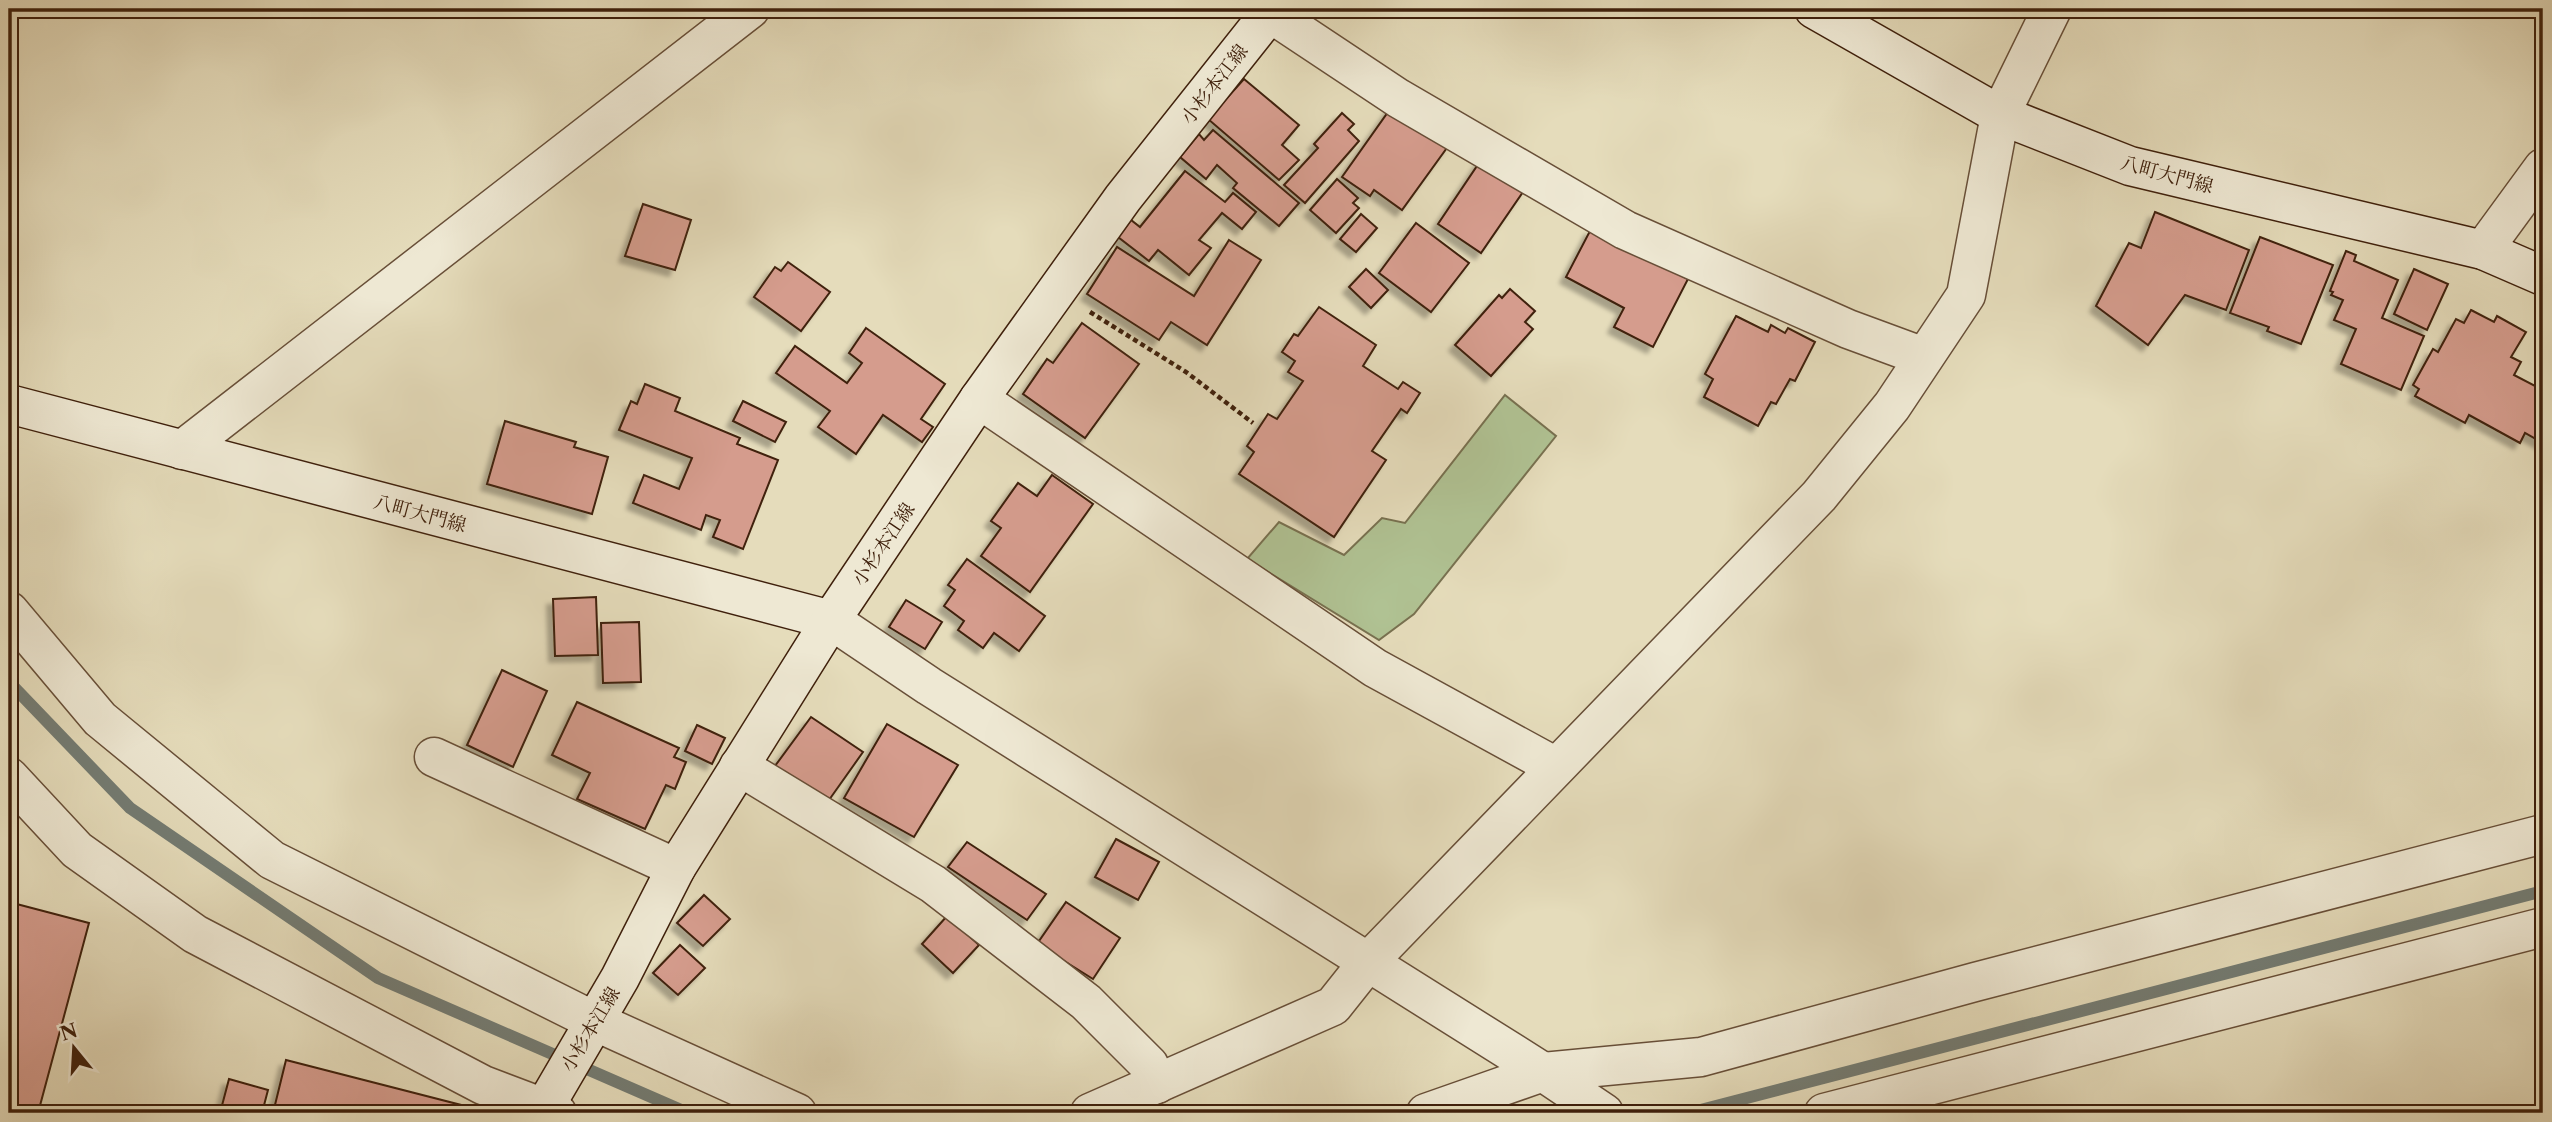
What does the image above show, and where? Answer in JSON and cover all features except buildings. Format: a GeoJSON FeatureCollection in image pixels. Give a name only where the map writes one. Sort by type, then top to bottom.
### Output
{"type":"FeatureCollection","features":[{"type":"Feature","properties":{"kind":"street"},"geometry":{"type":"LineString","coordinates":[[182,450],[750,9]]}},
{"type":"Feature","properties":{"kind":"street","name":"八町大門線"},"geometry":{"type":"LineString","coordinates":[[1815,9],[2000,114],[2130,166],[2483,250],[2543,276]]}},
{"type":"Feature","properties":{"kind":"street"},"geometry":{"type":"LineString","coordinates":[[1090,1113],[1333,1006],[1368,962],[1819,496],[1892,406],[1966,295],[2000,114],[2052,9]]}},
{"type":"Feature","properties":{"kind":"street"},"geometry":{"type":"LineString","coordinates":[[1271,11],[1398,98],[1625,230],[1848,329],[1924,357]]}},
{"type":"Feature","properties":{"kind":"street","name":"小杉本江線"},"geometry":{"type":"LineString","coordinates":[[551,1108],[590,1028],[620,978],[676,868],[831,620],[979,399],[1123,198],[1271,11]]}},
{"type":"Feature","properties":{"kind":"street"},"geometry":{"type":"LineString","coordinates":[[2483,250],[2543,168]]}},
{"type":"Feature","properties":{"kind":"street"},"geometry":{"type":"LineString","coordinates":[[979,399],[1375,668],[1556,767]]}},
{"type":"Feature","properties":{"kind":"street","name":"八町大門線"},"geometry":{"type":"LineString","coordinates":[[9,404],[831,620],[929,686],[1604,1113]]}},
{"type":"Feature","properties":{"kind":"street"},"geometry":{"type":"LineString","coordinates":[[9,611],[100,719],[272,860],[590,1028],[797,1113]]}},
{"type":"Feature","properties":{"kind":"street"},"geometry":{"type":"LineString","coordinates":[[434,757],[676,868]]}},
{"type":"Feature","properties":{"kind":"street"},"geometry":{"type":"LineString","coordinates":[[739,766],[933,884],[1086,1002],[1149,1065],[1157,1084]]}},
{"type":"Feature","properties":{"kind":"street"},"geometry":{"type":"LineString","coordinates":[[9,777],[77,850],[195,934],[483,1085],[551,1108]]}},
{"type":"Feature","properties":{"kind":"street"},"geometry":{"type":"LineString","coordinates":[[1426,1113],[1542,1072],[1701,1057],[1975,982],[2543,834]]}},
{"type":"Feature","properties":{"kind":"street"},"geometry":{"type":"LineString","coordinates":[[1824,1113],[2543,927]]}},
{"type":"Feature","properties":{"kind":"path"},"geometry":{"type":"LineString","coordinates":[[1057,291],[1186,372],[1253,423]]}},
{"type":"Feature","properties":{"kind":"green space"},"geometry":{"type":"Polygon","coordinates":[[[1505,395],[1556,436],[1414,614],[1379,640],[1247,559],[1279,522],[1344,555],[1382,518],[1405,523],[1505,395]]]}},
{"type":"Feature","properties":{"kind":"waterway"},"geometry":{"type":"LineString","coordinates":[[9,682],[130,808],[378,978],[688,1113]]}},
{"type":"Feature","properties":{"kind":"waterway"},"geometry":{"type":"LineString","coordinates":[[1689,1113],[2543,891]]}}]}
